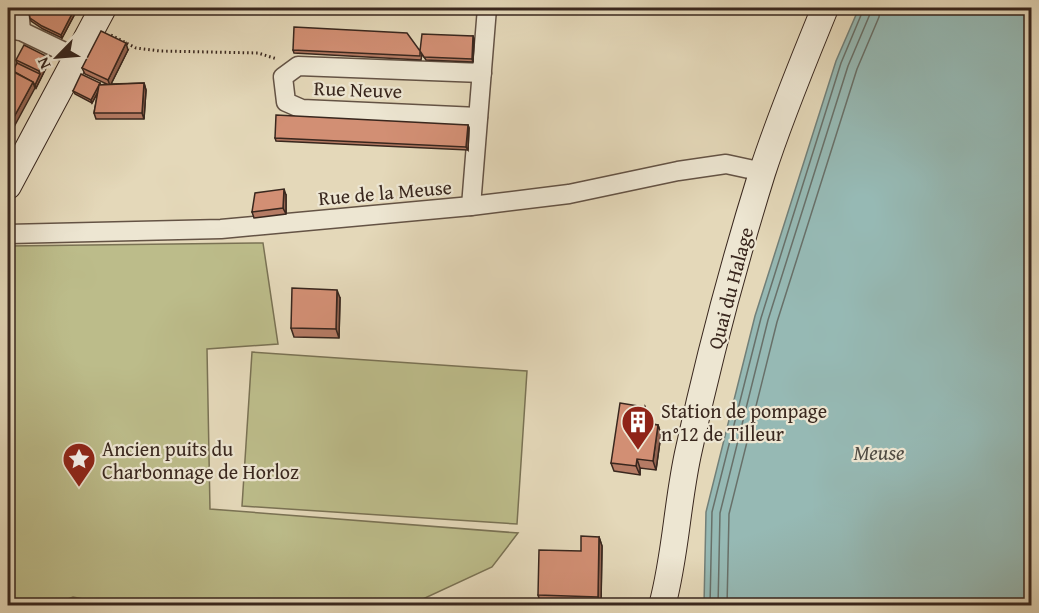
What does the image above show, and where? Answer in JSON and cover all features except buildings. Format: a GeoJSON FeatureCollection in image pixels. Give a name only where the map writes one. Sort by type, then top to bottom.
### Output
{"type":"FeatureCollection","features":[{"type":"Feature","properties":{"kind":"main road","name":"Quai du Halage"},"geometry":{"type":"LineString","coordinates":[[662,606],[670,578],[680,493],[688,450],[713,352],[763,172],[825,8]]}},
{"type":"Feature","properties":{"kind":"main road"},"geometry":{"type":"LineString","coordinates":[[8,186],[98,17]]}},
{"type":"Feature","properties":{"kind":"main road","name":"Quai du Halage"},"geometry":{"type":"LineString","coordinates":[[670,578],[672,606]]}},
{"type":"Feature","properties":{"kind":"street"},"geometry":{"type":"LineString","coordinates":[[19,8],[14,30],[75,57]]}},
{"type":"Feature","properties":{"kind":"street"},"geometry":{"type":"LineString","coordinates":[[471,206],[487,8]]}},
{"type":"Feature","properties":{"kind":"street","name":"Rue Neuve"},"geometry":{"type":"LineString","coordinates":[[478,117],[302,109],[286,102],[283,76],[298,66],[482,73]]}},
{"type":"Feature","properties":{"kind":"street","name":"Rue de la Meuse"},"geometry":{"type":"LineString","coordinates":[[8,234],[220,229],[471,206],[569,194],[678,171],[726,164],[763,172]]}},
{"type":"Feature","properties":{"kind":"path"},"geometry":{"type":"LineString","coordinates":[[98,17],[136,48],[160,51],[258,53],[298,66]]}},
{"type":"Feature","properties":{"kind":"green space"},"geometry":{"type":"Polygon","coordinates":[[[263,243],[278,344],[207,349],[210,509],[518,533],[492,567],[410,605],[108,606],[104,603],[73,597],[52,605],[18,605],[8,602],[8,246],[263,243]]]}},
{"type":"Feature","properties":{"kind":"green space"},"geometry":{"type":"Polygon","coordinates":[[[252,352],[527,371],[517,524],[242,506],[252,352]]]}},
{"type":"Feature","properties":{"kind":"water","name":"Meuse"},"geometry":{"type":"Polygon","coordinates":[[[859,8],[1031,8],[1031,605],[704,605],[706,512],[755,316],[836,61],[859,8]]]}},
{"type":"Feature","properties":{"kind":"place","name":"Station de pompage n°12 de Tilleur"},"geometry":{"type":"Point","coordinates":[638,451]}},
{"type":"Feature","properties":{"kind":"place","name":"Ancien puits du Charbonnage de Horloz"},"geometry":{"type":"Point","coordinates":[79,488]}}]}
